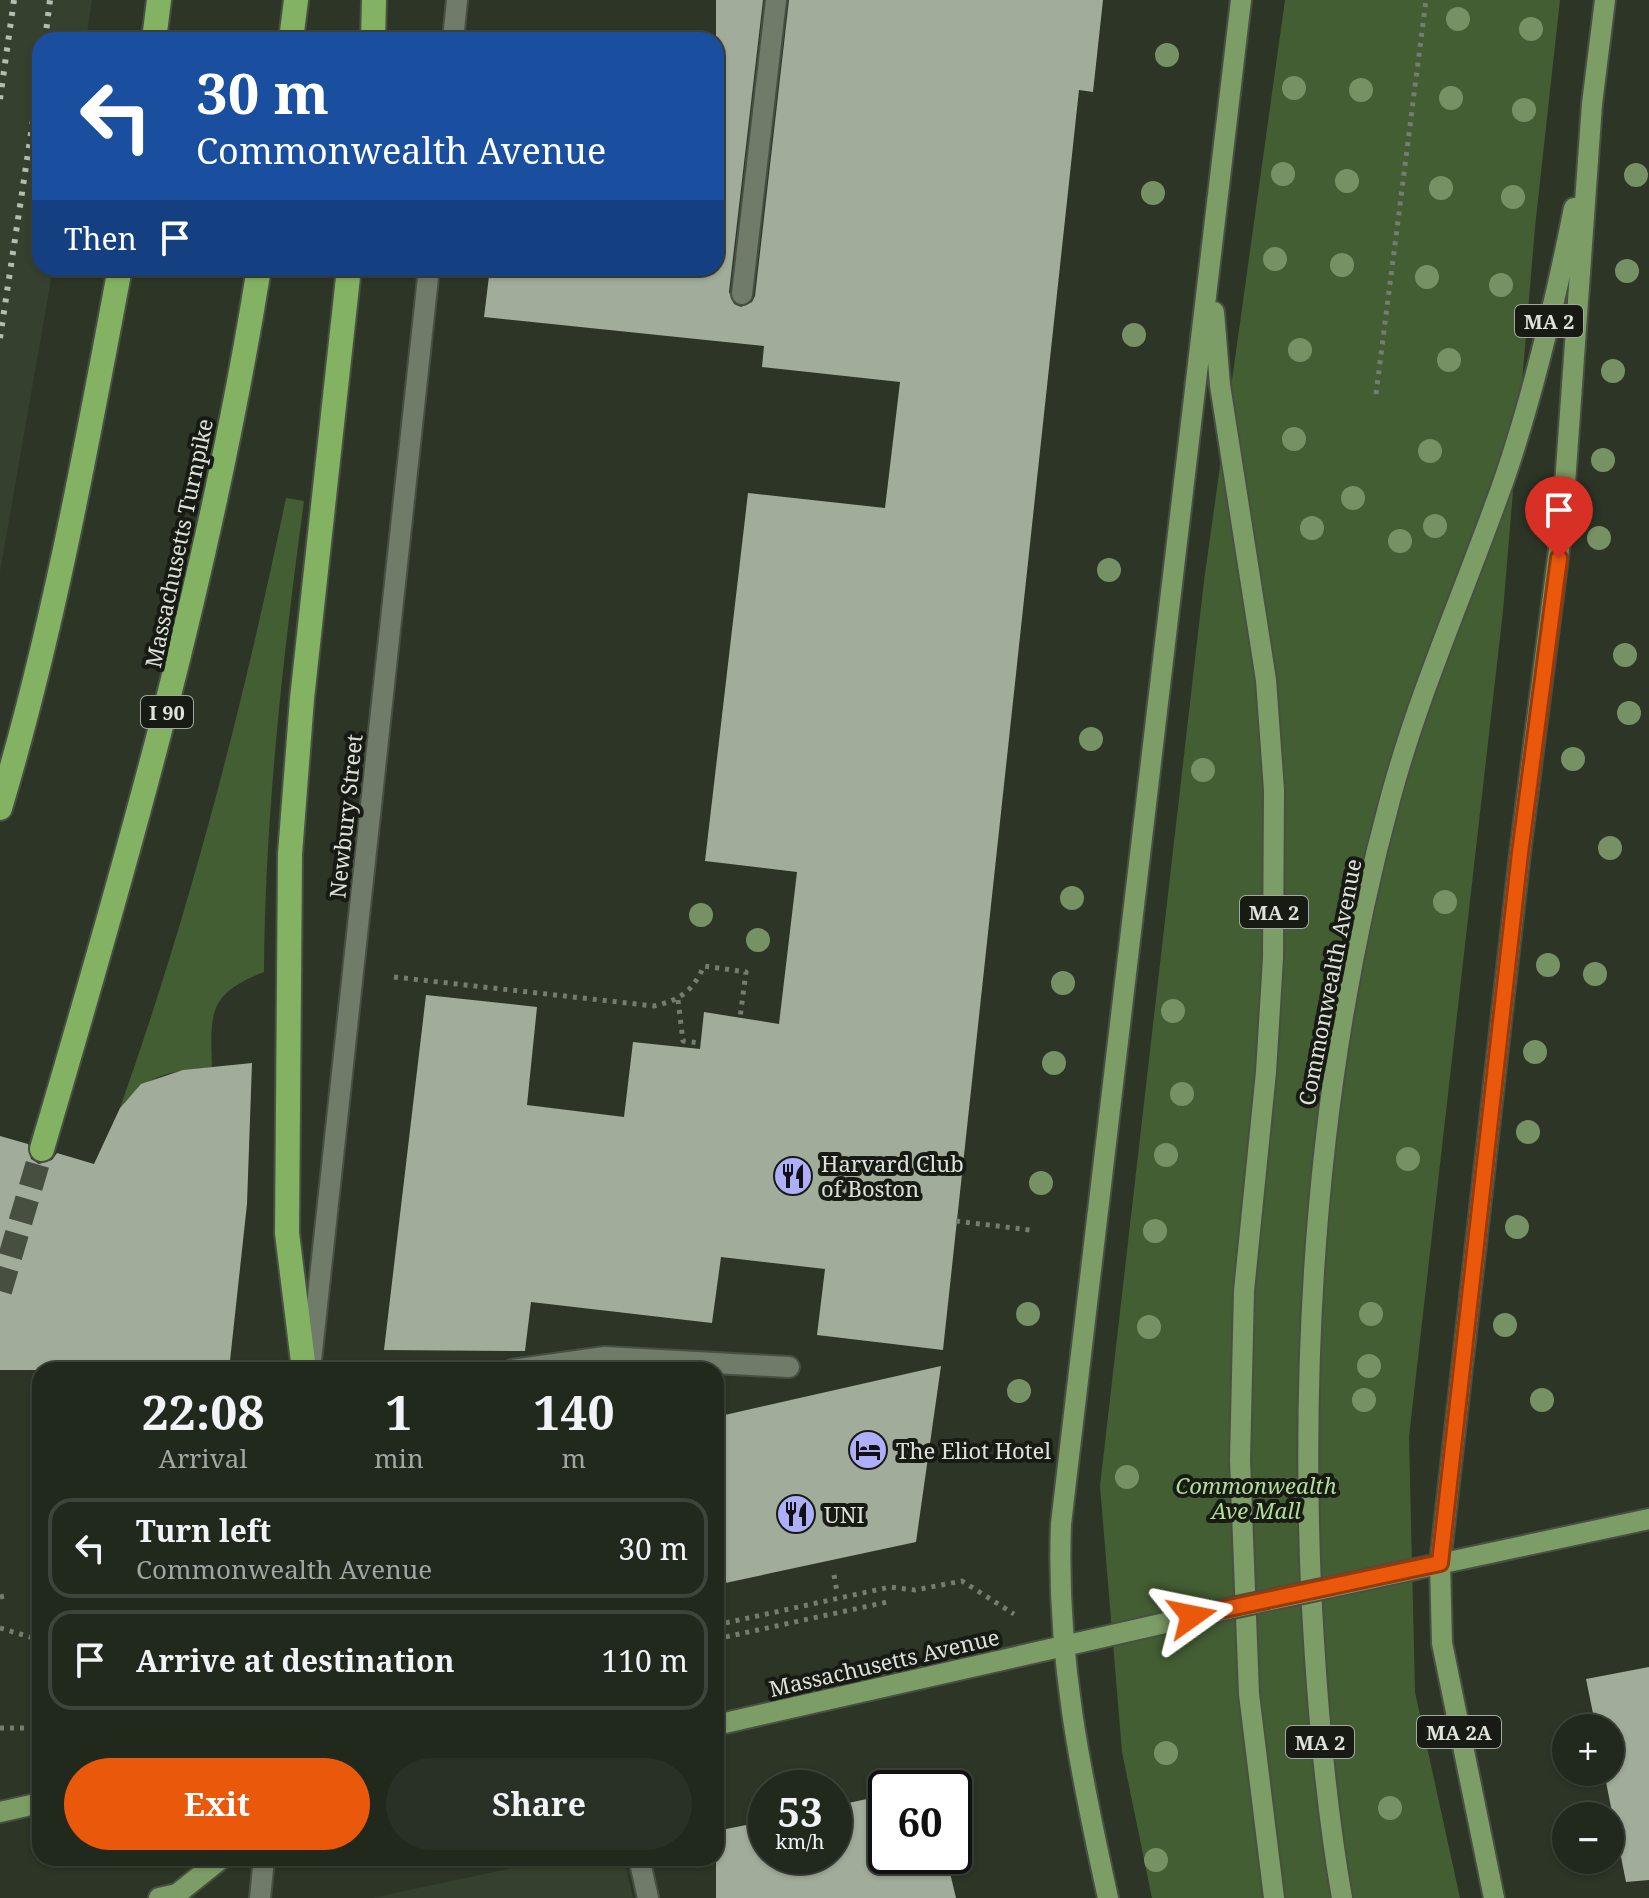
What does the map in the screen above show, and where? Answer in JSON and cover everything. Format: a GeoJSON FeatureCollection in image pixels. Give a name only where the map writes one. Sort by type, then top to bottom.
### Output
{"type":"FeatureCollection","features":[{"type":"Feature","properties":{"kind":"highway"},"geometry":{"type":"LineString","coordinates":[[155,32],[159,0]]}},
{"type":"Feature","properties":{"kind":"highway"},"geometry":{"type":"LineString","coordinates":[[292,32],[296,0]]}},
{"type":"Feature","properties":{"kind":"highway"},"geometry":{"type":"LineString","coordinates":[[373,32],[374,0]]}},
{"type":"Feature","properties":{"kind":"highway"},"geometry":{"type":"LineString","coordinates":[[0,808],[32,693],[80,481],[118,276]]}},
{"type":"Feature","properties":{"kind":"highway","name":"Massachusetts Turnpike"},"geometry":{"type":"LineString","coordinates":[[42,1149],[127,861],[183,648],[230,432],[258,276]]}},
{"type":"Feature","properties":{"kind":"highway"},"geometry":{"type":"LineString","coordinates":[[306,1362],[287,1233],[290,854],[302,699],[348,276]]}},
{"type":"Feature","properties":{"kind":"main road","name":"Commonwealth Avenue"},"geometry":{"type":"LineString","coordinates":[[1108,1898],[1075,1748],[1059,1604],[1061,1524],[1241,0]]}},
{"type":"Feature","properties":{"kind":"main road","name":"Commonwealth Avenue"},"geometry":{"type":"LineString","coordinates":[[1494,1898],[1442,1643],[1440,1563],[1516,884],[1562,526],[1592,104],[1605,0]]}},
{"type":"Feature","properties":{"kind":"main road","name":"Commonwealth Avenue"},"geometry":{"type":"LineString","coordinates":[[1342,1898],[1318,1718],[1308,1490],[1313,1280],[1331,1092],[1354,958],[1391,796],[1422,696],[1522,426],[1566,247],[1592,104]]}},
{"type":"Feature","properties":{"kind":"main road","name":"Commonwealth Avenue"},"geometry":{"type":"LineString","coordinates":[[1215,224],[1216,347],[1266,680],[1274,790],[1271,988],[1244,1291],[1240,1434],[1249,1694],[1274,1898]]}},
{"type":"Feature","properties":{"kind":"main road","name":"Massachusetts Avenue"},"geometry":{"type":"LineString","coordinates":[[724,1723],[943,1676],[1063,1644],[1649,1519]]}},
{"type":"Feature","properties":{"kind":"main road"},"geometry":{"type":"LineString","coordinates":[[0,1812],[32,1805]]}},
{"type":"Feature","properties":{"kind":"main road"},"geometry":{"type":"LineString","coordinates":[[159,1898],[177,1894],[212,1866]]}},
{"type":"Feature","properties":{"kind":"street"},"geometry":{"type":"LineString","coordinates":[[454,32],[457,0]]}},
{"type":"Feature","properties":{"kind":"street"},"geometry":{"type":"LineString","coordinates":[[742,294],[776,0]]}},
{"type":"Feature","properties":{"kind":"street","name":"Newbury Street"},"geometry":{"type":"LineString","coordinates":[[308,1362],[428,276]]}},
{"type":"Feature","properties":{"kind":"street"},"geometry":{"type":"LineString","coordinates":[[569,1362],[605,1357],[697,1362]]}},
{"type":"Feature","properties":{"kind":"street"},"geometry":{"type":"LineString","coordinates":[[724,1363],[789,1367]]}},
{"type":"Feature","properties":{"kind":"street"},"geometry":{"type":"LineString","coordinates":[[260,1898],[263,1866]]}},
{"type":"Feature","properties":{"kind":"street"},"geometry":{"type":"LineString","coordinates":[[641,1866],[648,1898]]}},
{"type":"Feature","properties":{"kind":"path"},"geometry":{"type":"LineString","coordinates":[[1376,394],[1426,0]]}},
{"type":"Feature","properties":{"kind":"path"},"geometry":{"type":"LineString","coordinates":[[393,976],[654,1006],[678,1000],[695,985],[704,966],[746,972],[740,1018]]}},
{"type":"Feature","properties":{"kind":"path"},"geometry":{"type":"LineString","coordinates":[[678,1000],[683,1041],[700,1043]]}},
{"type":"Feature","properties":{"kind":"path"},"geometry":{"type":"LineString","coordinates":[[956,1221],[1030,1230]]}},
{"type":"Feature","properties":{"kind":"path"},"geometry":{"type":"LineString","coordinates":[[834,1575],[837,1592]]}},
{"type":"Feature","properties":{"kind":"path","name":"Massachusetts Avenue"},"geometry":{"type":"LineString","coordinates":[[724,1623],[890,1587],[915,1590],[962,1581],[1063,1644]]}},
{"type":"Feature","properties":{"kind":"path"},"geometry":{"type":"LineString","coordinates":[[724,1637],[840,1608],[892,1601]]}},
{"type":"Feature","properties":{"kind":"path"},"geometry":{"type":"LineString","coordinates":[[0,1628],[32,1638]]}},
{"type":"Feature","properties":{"kind":"path"},"geometry":{"type":"LineString","coordinates":[[0,1728],[32,1728]]}},
{"type":"Feature","properties":{"kind":"shaded area"},"geometry":{"type":"Polygon","coordinates":[[[0,0],[92,0],[87,32],[32,32],[32,276],[52,276],[0,572],[0,0]]]}},
{"type":"Feature","properties":{"kind":"shaded area"},"geometry":{"type":"Polygon","coordinates":[[[522,1866],[626,1866],[633,1898],[372,1898],[522,1866]]]}},
{"type":"Feature","properties":{"kind":"green space","name":"Commonwealth Ave Mall"},"geometry":{"type":"Polygon","coordinates":[[[1285,0],[1560,0],[1535,227],[1503,611],[1409,1437],[1415,1692],[1460,1898],[1152,1898],[1122,1752],[1100,1486],[1204,581],[1285,0]]]}},
{"type":"Feature","properties":{"kind":"green space"},"geometry":{"type":"Polygon","coordinates":[[[286,498],[304,501],[276,736],[264,972],[232,988],[217,1007],[213,1018],[212,1067],[160,1076],[130,1096],[120,1108],[170,957],[214,806],[286,498]]]}},
{"type":"Feature","properties":{"kind":"building"},"geometry":{"type":"Polygon","coordinates":[[[716,0],[763,0],[729,292],[734,304],[741,307],[752,302],[755,296],[789,0],[1103,0],[1093,92],[1079,90],[943,1350],[817,1335],[825,1269],[721,1257],[712,1323],[531,1302],[525,1351],[384,1350],[426,995],[537,1007],[527,1105],[624,1117],[633,1042],[700,1049],[704,1012],[779,1024],[797,872],[705,861],[748,493],[885,508],[900,382],[762,367],[764,346],[484,317],[489,276],[724,276],[724,32],[716,32],[716,0]]]}},
{"type":"Feature","properties":{"kind":"building"},"geometry":{"type":"Polygon","coordinates":[[[252,1063],[247,1204],[230,1362],[32,1362],[32,1370],[0,1370],[0,1136],[28,1144],[31,1159],[39,1164],[52,1160],[57,1153],[94,1164],[120,1108],[141,1084],[183,1070],[252,1063]]]}},
{"type":"Feature","properties":{"kind":"building"},"geometry":{"type":"Polygon","coordinates":[[[941,1366],[916,1542],[724,1583],[724,1415],[941,1366]]]}},
{"type":"Feature","properties":{"kind":"building"},"geometry":{"type":"Polygon","coordinates":[[[1649,1667],[1649,1880],[1626,1882],[1624,1802],[1610,1802],[1607,1786],[1624,1786],[1624,1714],[1593,1714],[1586,1679],[1649,1667]]]}},
{"type":"Feature","properties":{"kind":"building"},"geometry":{"type":"Polygon","coordinates":[[[868,1799],[868,1874],[950,1874],[956,1898],[716,1898],[716,1866],[724,1866],[724,1829],[748,1825],[748,1874],[852,1874],[852,1802],[868,1799]]]}},
{"type":"Feature","properties":{"kind":"tunnel"},"geometry":{"type":"LineString","coordinates":[[0,1291],[42,1149]]}},
{"type":"Feature","properties":{"kind":"railway"},"geometry":{"type":"LineString","coordinates":[[0,99],[14,0]]}},
{"type":"Feature","properties":{"kind":"railway"},"geometry":{"type":"LineString","coordinates":[[46,32],[50,0]]}},
{"type":"Feature","properties":{"kind":"railway"},"geometry":{"type":"LineString","coordinates":[[0,338],[32,127]]}},
{"type":"Feature","properties":{"kind":"place","name":"Harvard Club of Boston"},"geometry":{"type":"Point","coordinates":[793,1176]}},
{"type":"Feature","properties":{"kind":"place","name":"The Eliot Hotel"},"geometry":{"type":"Point","coordinates":[868,1450]}},
{"type":"Feature","properties":{"kind":"place","name":"UNI"},"geometry":{"type":"Point","coordinates":[796,1514]}},
{"type":"Feature","properties":{"kind":"route"},"geometry":{"type":"LineString","coordinates":[[1192,1616],[1440,1563],[1520,853],[1559,558]]}}]}
